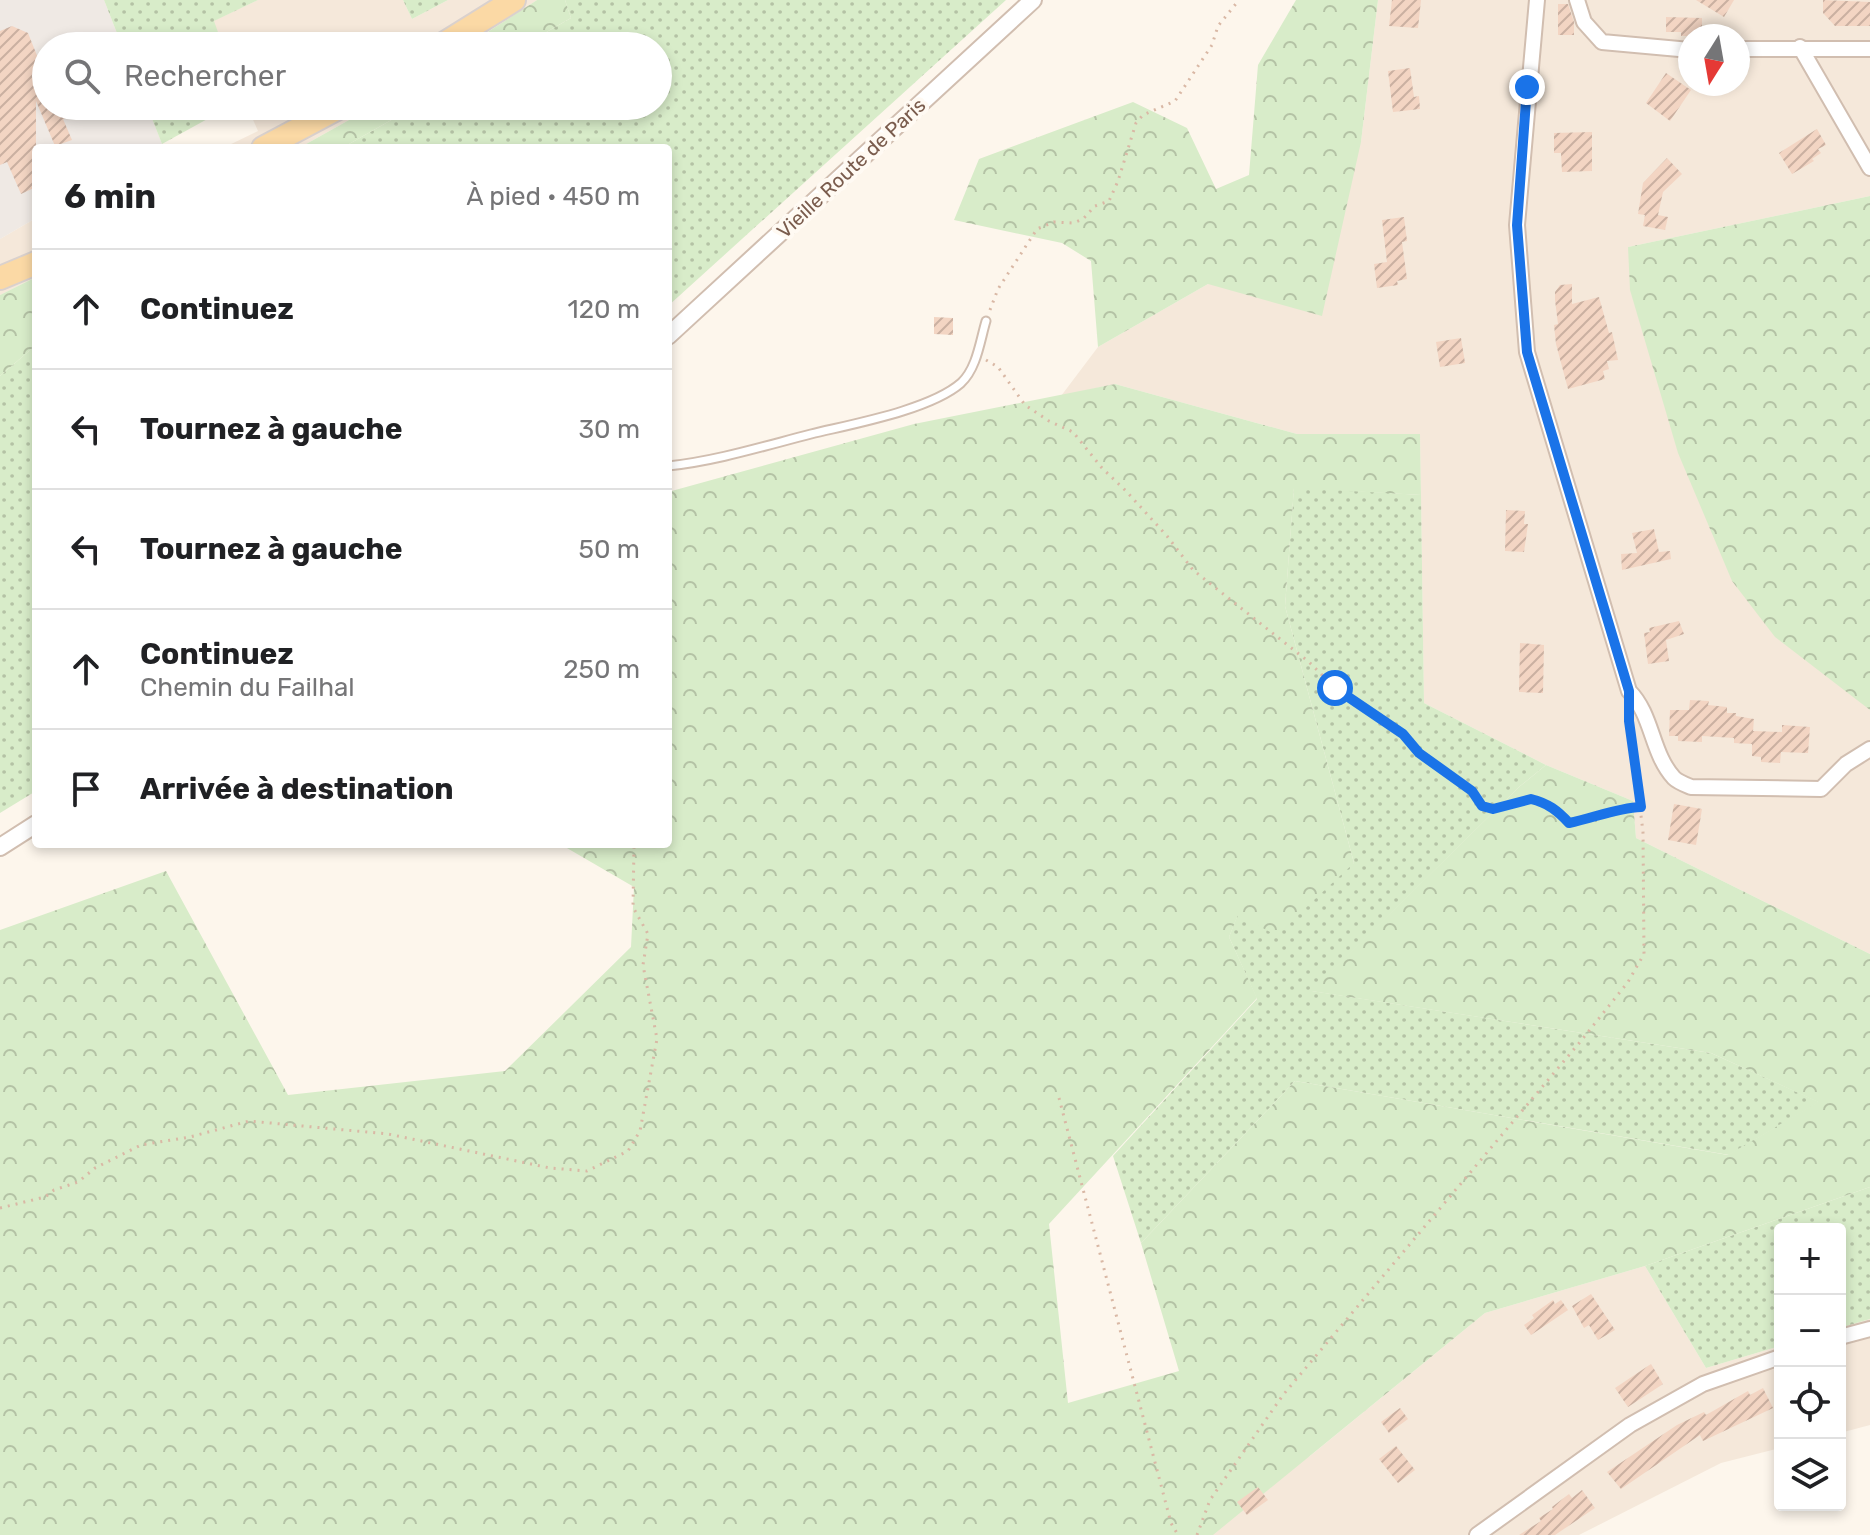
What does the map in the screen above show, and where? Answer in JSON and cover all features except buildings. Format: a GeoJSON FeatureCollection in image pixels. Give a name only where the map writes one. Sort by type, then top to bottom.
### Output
{"type":"FeatureCollection","features":[{"type":"Feature","properties":{"kind":"main road"},"geometry":{"type":"LineString","coordinates":[[463,32],[514,0]]}},
{"type":"Feature","properties":{"kind":"main road"},"geometry":{"type":"LineString","coordinates":[[271,144],[316,120]]}},
{"type":"Feature","properties":{"kind":"main road"},"geometry":{"type":"LineString","coordinates":[[0,278],[32,265]]}},
{"type":"Feature","properties":{"kind":"street","name":"Vieille Route de Paris"},"geometry":{"type":"LineString","coordinates":[[672,332],[1033,0]]}},
{"type":"Feature","properties":{"kind":"street"},"geometry":{"type":"LineString","coordinates":[[1537,0],[1517,225],[1527,352],[1629,691],[1641,703],[1659,751],[1675,780],[1691,787],[1792,791],[1821,789],[1846,764],[1870,749]]}},
{"type":"Feature","properties":{"kind":"street"},"geometry":{"type":"LineString","coordinates":[[1577,0],[1584,22],[1602,42],[1678,49]]}},
{"type":"Feature","properties":{"kind":"street"},"geometry":{"type":"LineString","coordinates":[[1800,47],[1870,168]]}},
{"type":"Feature","properties":{"kind":"street"},"geometry":{"type":"LineString","coordinates":[[1750,49],[1870,49]]}},
{"type":"Feature","properties":{"kind":"street"},"geometry":{"type":"LineString","coordinates":[[0,847],[32,827]]}},
{"type":"Feature","properties":{"kind":"street"},"geometry":{"type":"LineString","coordinates":[[1846,1335],[1870,1329]]}},
{"type":"Feature","properties":{"kind":"street"},"geometry":{"type":"LineString","coordinates":[[1477,1535],[1630,1425],[1703,1384],[1774,1359]]}},
{"type":"Feature","properties":{"kind":"lane"},"geometry":{"type":"LineString","coordinates":[[672,466],[768,445],[885,415],[932,399],[964,380],[971,370],[986,321]]}},
{"type":"Feature","properties":{"kind":"path"},"geometry":{"type":"LineString","coordinates":[[986,321],[998,289],[1037,229],[1054,222],[1073,223],[1083,219],[1095,206],[1109,201],[1136,123],[1143,115],[1175,101],[1212,45],[1218,26],[1239,0]]}},
{"type":"Feature","properties":{"kind":"path"},"geometry":{"type":"LineString","coordinates":[[976,354],[998,367],[1025,405],[1073,432],[1102,468],[1167,536],[1193,570],[1309,662],[1335,688],[1403,734],[1419,753],[1472,791],[1482,806],[1493,809],[1537,800],[1557,810],[1569,823],[1603,816],[1618,808],[1641,807]]}},
{"type":"Feature","properties":{"kind":"path"},"geometry":{"type":"LineString","coordinates":[[1197,1535],[1210,1500],[1283,1395],[1628,982],[1644,954],[1641,807],[1629,721],[1629,691]]}},
{"type":"Feature","properties":{"kind":"path"},"geometry":{"type":"LineString","coordinates":[[0,1208],[45,1197],[54,1190],[78,1182],[95,1168],[141,1145],[190,1137],[249,1121],[388,1134],[550,1168],[587,1171],[628,1151],[640,1131],[657,1039],[643,965],[648,934],[633,907],[634,848]]}},
{"type":"Feature","properties":{"kind":"path"},"geometry":{"type":"LineString","coordinates":[[1059,1098],[1171,1523],[1178,1535]]}},
{"type":"Feature","properties":{"kind":"shaded area"},"geometry":{"type":"Polygon","coordinates":[[[0,0],[104,0],[117,32],[32,32],[32,120],[153,120],[162,144],[32,144],[32,220],[0,239],[0,0]]]}},
{"type":"Feature","properties":{"kind":"shaded area"},"geometry":{"type":"Polygon","coordinates":[[[258,0],[403,0],[412,19],[448,0],[537,0],[488,32],[217,32],[213,21],[258,0]]]}},
{"type":"Feature","properties":{"kind":"shaded area"},"geometry":{"type":"Polygon","coordinates":[[[1378,0],[1870,0],[1870,196],[1628,247],[1870,633],[1870,954],[1636,838],[1633,801],[1546,765],[1424,703],[1420,434],[1297,434],[1115,384],[1061,396],[1098,347],[1208,284],[1361,142],[1378,0]]]}},
{"type":"Feature","properties":{"kind":"shaded area"},"geometry":{"type":"Polygon","coordinates":[[[253,120],[349,120],[306,144],[231,144],[258,131],[253,120]]]}},
{"type":"Feature","properties":{"kind":"shaded area"},"geometry":{"type":"Polygon","coordinates":[[[32,220],[32,279],[0,295],[0,239],[32,220]]]}},
{"type":"Feature","properties":{"kind":"shaded area"},"geometry":{"type":"Polygon","coordinates":[[[1645,1266],[1706,1368],[1774,1348],[1774,1450],[1721,1463],[1579,1535],[1085,1535],[1310,1456],[1485,1313],[1645,1266]]]}},
{"type":"Feature","properties":{"kind":"shaded area"},"geometry":{"type":"Polygon","coordinates":[[[1870,1319],[1870,1425],[1846,1431],[1846,1367],[1846,1326],[1870,1319]]]}},
{"type":"Feature","properties":{"kind":"green space"},"geometry":{"type":"Polygon","coordinates":[[[104,0],[258,0],[214,21],[218,32],[117,32],[104,0]]]}},
{"type":"Feature","properties":{"kind":"green space"},"geometry":{"type":"Polygon","coordinates":[[[403,0],[448,0],[412,19],[403,0]]]}},
{"type":"Feature","properties":{"kind":"green space"},"geometry":{"type":"Polygon","coordinates":[[[537,0],[565,0],[571,18],[546,32],[488,32],[537,0]]]}},
{"type":"Feature","properties":{"kind":"green space"},"geometry":{"type":"Polygon","coordinates":[[[565,0],[1006,0],[672,302],[672,144],[349,144],[391,120],[672,120],[672,32],[546,32],[571,18],[565,0]]]}},
{"type":"Feature","properties":{"kind":"green space"},"geometry":{"type":"Polygon","coordinates":[[[1296,0],[1378,0],[1361,142],[1322,316],[1208,284],[1098,347],[1091,261],[1062,243],[954,220],[979,159],[1133,102],[1187,128],[1216,189],[1249,175],[1258,65],[1296,0]]]}},
{"type":"Feature","properties":{"kind":"green space"},"geometry":{"type":"Polygon","coordinates":[[[153,120],[206,120],[162,144],[153,120]]]}},
{"type":"Feature","properties":{"kind":"green space"},"geometry":{"type":"Polygon","coordinates":[[[349,120],[391,120],[349,144],[306,144],[349,120]]]}},
{"type":"Feature","properties":{"kind":"green space"},"geometry":{"type":"Polygon","coordinates":[[[1870,196],[1870,710],[1775,637],[1732,581],[1678,453],[1630,290],[1628,247],[1870,196]]]}},
{"type":"Feature","properties":{"kind":"green space"},"geometry":{"type":"Polygon","coordinates":[[[32,279],[32,348],[0,376],[0,295],[32,279]]]}},
{"type":"Feature","properties":{"kind":"green space"},"geometry":{"type":"Polygon","coordinates":[[[32,348],[32,793],[0,813],[0,376],[32,348]]]}},
{"type":"Feature","properties":{"kind":"green space"},"geometry":{"type":"Polygon","coordinates":[[[1115,384],[1297,434],[1420,434],[1421,495],[1294,488],[1285,606],[1354,863],[1276,935],[1238,915],[1229,937],[1257,998],[1049,1224],[1068,1403],[1179,1371],[1141,1243],[1295,1081],[1728,1155],[1818,1102],[1711,1053],[1311,991],[1519,787],[1546,765],[1633,801],[1636,838],[1870,954],[1870,1187],[1645,1266],[1485,1313],[1213,1535],[0,1535],[0,930],[166,871],[288,1095],[505,1071],[631,947],[634,887],[567,848],[672,848],[672,491],[914,424],[1115,384]]]}},
{"type":"Feature","properties":{"kind":"green space"},"geometry":{"type":"Polygon","coordinates":[[[1294,487],[1421,495],[1424,703],[1546,765],[1519,787],[1312,991],[1711,1053],[1819,1102],[1729,1155],[1295,1081],[1141,1243],[1113,1156],[1257,999],[1229,937],[1238,914],[1354,863],[1285,606],[1294,487]]]}},
{"type":"Feature","properties":{"kind":"green space"},"geometry":{"type":"Polygon","coordinates":[[[1870,1187],[1870,1319],[1846,1326],[1846,1223],[1774,1223],[1774,1348],[1706,1368],[1645,1266],[1870,1187]]]}},
{"type":"Feature","properties":{"kind":"route"},"geometry":{"type":"LineString","coordinates":[[1335,688],[1403,734],[1419,753],[1443,773],[1472,791],[1482,806],[1493,809],[1537,800],[1557,810],[1569,823],[1603,816],[1618,808],[1641,807],[1629,721],[1629,691],[1527,352],[1517,225],[1527,87]]}}]}
